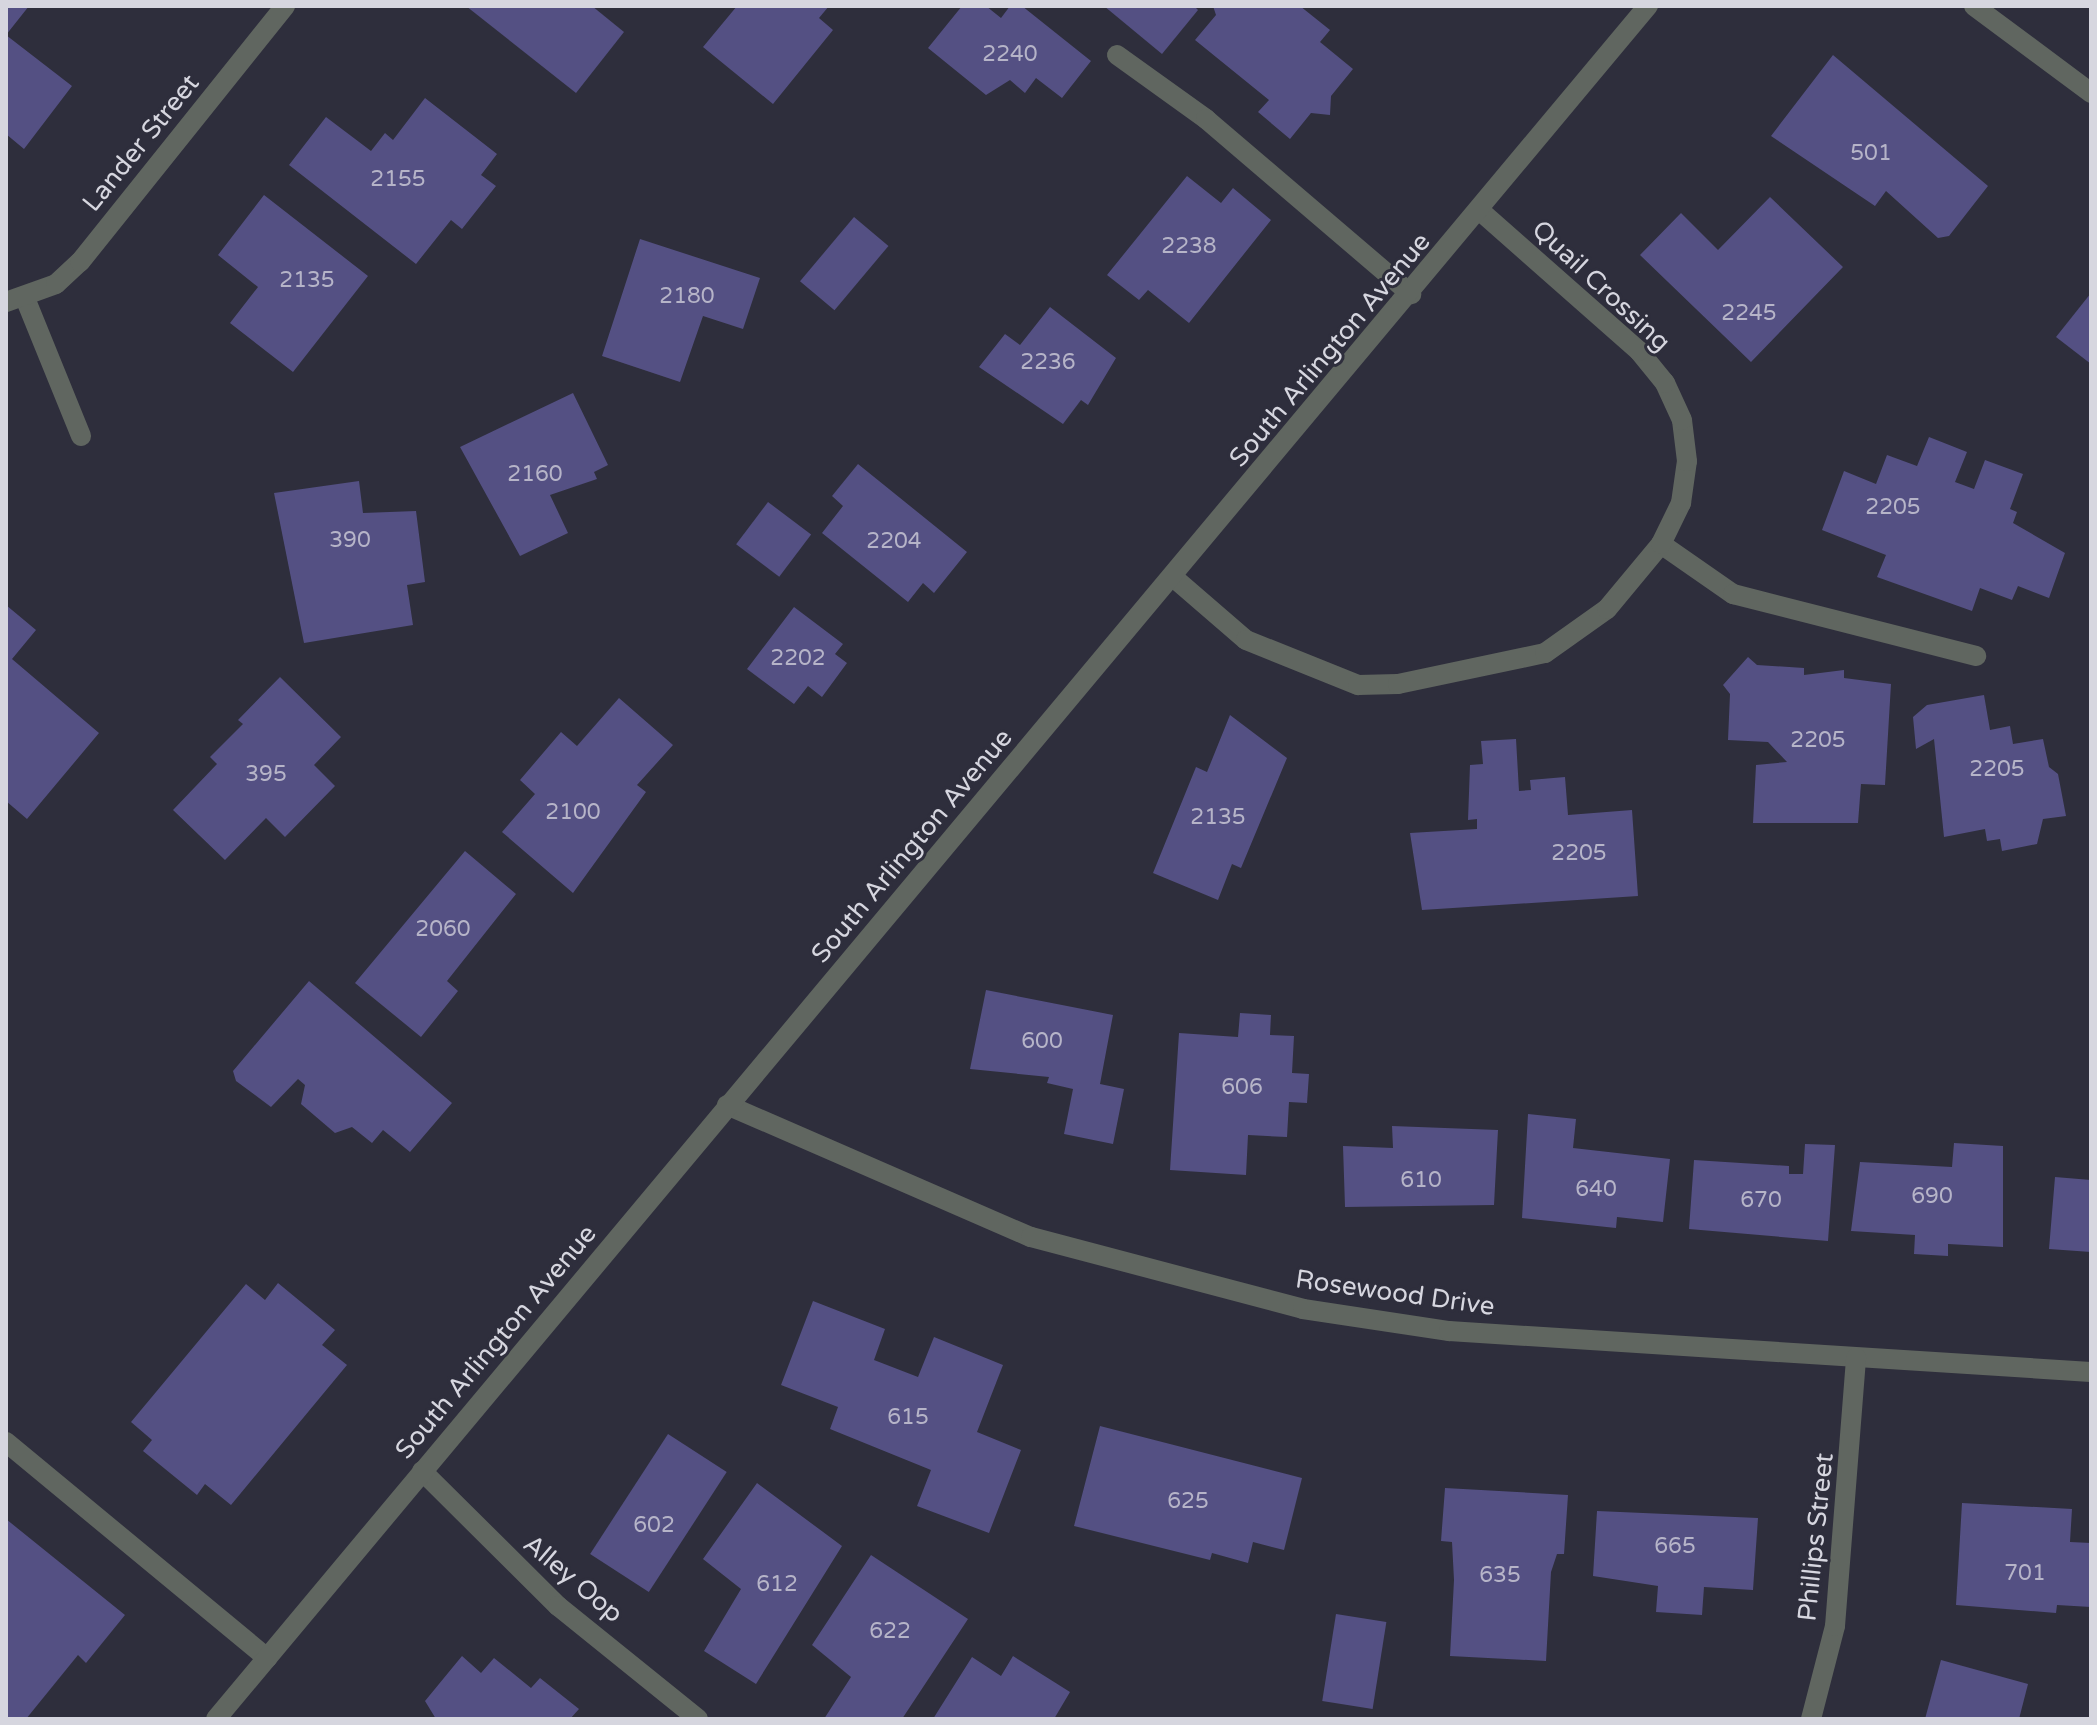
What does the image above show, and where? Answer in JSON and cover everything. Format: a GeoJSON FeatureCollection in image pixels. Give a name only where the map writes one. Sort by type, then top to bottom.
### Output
{"type":"FeatureCollection","features":[{"type":"Feature","properties":{"kind":"street","name":"Lander Street"},"geometry":{"type":"LineString","coordinates":[[15,300],[80,262],[285,6]]}},
{"type":"Feature","properties":{"kind":"street","name":"South Arlington Avenue"},"geometry":{"type":"LineString","coordinates":[[216,1719],[727,1105],[1411,294],[1648,6]]}},
{"type":"Feature","properties":{"kind":"street"},"geometry":{"type":"LineString","coordinates":[[1974,6],[2091,93]]}},
{"type":"Feature","properties":{"kind":"street"},"geometry":{"type":"LineString","coordinates":[[1117,55],[1206,119],[1411,294]]}},
{"type":"Feature","properties":{"kind":"street","name":"Quail Crossing"},"geometry":{"type":"LineString","coordinates":[[1173,577],[1246,640],[1290,662],[1358,685],[1398,684],[1545,653],[1607,609],[1661,544],[1681,503],[1687,461],[1682,420],[1665,383],[1480,211]]}},
{"type":"Feature","properties":{"kind":"street"},"geometry":{"type":"LineString","coordinates":[[15,300],[81,436]]}},
{"type":"Feature","properties":{"kind":"street"},"geometry":{"type":"LineString","coordinates":[[1661,544],[1733,594],[1976,656]]}},
{"type":"Feature","properties":{"kind":"street","name":"Rosewood Drive"},"geometry":{"type":"LineString","coordinates":[[727,1105],[1031,1237],[1303,1309],[1449,1331],[2091,1372]]}},
{"type":"Feature","properties":{"kind":"street","name":"Phillips Street"},"geometry":{"type":"LineString","coordinates":[[1811,1719],[1835,1626],[1856,1358]]}},
{"type":"Feature","properties":{"kind":"street"},"geometry":{"type":"LineString","coordinates":[[6,1442],[267,1658]]}},
{"type":"Feature","properties":{"kind":"street","name":"Alley Oop"},"geometry":{"type":"LineString","coordinates":[[422,1471],[558,1606],[698,1719]]}},
{"type":"Feature","properties":{"kind":"building"},"geometry":{"type":"Polygon","coordinates":[[[6,6],[29,6],[6,35],[6,6]]]}},
{"type":"Feature","properties":{"kind":"building"},"geometry":{"type":"Polygon","coordinates":[[[466,6],[592,6],[624,32],[576,93],[466,6]]]}},
{"type":"Feature","properties":{"kind":"building"},"geometry":{"type":"Polygon","coordinates":[[[737,6],[829,6],[819,18],[833,30],[773,104],[703,47],[737,6]]]}},
{"type":"Feature","properties":{"kind":"building"},"geometry":{"type":"Polygon","coordinates":[[[962,6],[986,6],[1001,18],[1010,6],[1022,6],[1091,61],[1062,98],[1036,78],[1025,93],[1010,80],[986,95],[928,48],[962,6]]]}},
{"type":"Feature","properties":{"kind":"building"},"geometry":{"type":"Polygon","coordinates":[[[1104,6],[1194,6],[1198,10],[1162,54],[1104,6]]]}},
{"type":"Feature","properties":{"kind":"building"},"geometry":{"type":"Polygon","coordinates":[[[1213,6],[1300,6],[1330,30],[1320,42],[1353,69],[1331,96],[1330,115],[1311,113],[1290,139],[1258,112],[1269,100],[1195,40],[1216,15],[1213,6]]]}},
{"type":"Feature","properties":{"kind":"building"},"geometry":{"type":"Polygon","coordinates":[[[6,35],[72,86],[24,149],[6,134],[6,35]]]}},
{"type":"Feature","properties":{"kind":"building"},"geometry":{"type":"Polygon","coordinates":[[[1833,55],[1988,186],[1949,236],[1938,238],[1886,191],[1875,206],[1771,136],[1833,55]]]}},
{"type":"Feature","properties":{"kind":"building"},"geometry":{"type":"Polygon","coordinates":[[[425,98],[497,154],[481,175],[496,186],[462,229],[451,220],[416,264],[289,165],[326,117],[371,151],[385,133],[393,140],[425,98]]]}},
{"type":"Feature","properties":{"kind":"building"},"geometry":{"type":"Polygon","coordinates":[[[1187,176],[1221,203],[1233,188],[1271,220],[1189,323],[1148,290],[1139,300],[1107,275],[1187,176]]]}},
{"type":"Feature","properties":{"kind":"building"},"geometry":{"type":"Polygon","coordinates":[[[264,195],[368,276],[293,372],[230,323],[258,287],[218,255],[264,195]]]}},
{"type":"Feature","properties":{"kind":"building"},"geometry":{"type":"Polygon","coordinates":[[[1770,197],[1843,267],[1751,362],[1640,255],[1681,213],[1718,250],[1770,197]]]}},
{"type":"Feature","properties":{"kind":"building"},"geometry":{"type":"Polygon","coordinates":[[[854,217],[888,246],[834,310],[800,281],[854,217]]]}},
{"type":"Feature","properties":{"kind":"building"},"geometry":{"type":"Polygon","coordinates":[[[640,239],[760,278],[743,329],[703,316],[680,382],[602,356],[640,239]]]}},
{"type":"Feature","properties":{"kind":"building"},"geometry":{"type":"Polygon","coordinates":[[[2091,293],[2091,364],[2056,337],[2091,293]]]}},
{"type":"Feature","properties":{"kind":"building"},"geometry":{"type":"Polygon","coordinates":[[[1050,307],[1116,358],[1088,405],[1081,400],[1063,424],[979,367],[1005,334],[1020,345],[1050,307]]]}},
{"type":"Feature","properties":{"kind":"building"},"geometry":{"type":"Polygon","coordinates":[[[573,393],[608,465],[594,472],[597,479],[550,495],[568,533],[520,556],[460,447],[573,393]]]}},
{"type":"Feature","properties":{"kind":"building"},"geometry":{"type":"Polygon","coordinates":[[[1929,437],[1967,452],[1955,482],[1974,489],[1985,460],[2023,474],[2010,509],[2017,512],[2013,523],[2065,553],[2049,598],[2018,586],[2012,600],[1980,588],[1972,611],[1877,577],[1886,555],[1822,530],[1844,471],[1876,484],[1887,455],[1917,466],[1929,437]]]}},
{"type":"Feature","properties":{"kind":"building"},"geometry":{"type":"Polygon","coordinates":[[[858,464],[967,552],[934,593],[923,583],[908,602],[822,533],[843,506],[832,496],[858,464]]]}},
{"type":"Feature","properties":{"kind":"building"},"geometry":{"type":"Polygon","coordinates":[[[359,481],[363,513],[416,511],[425,582],[407,585],[413,625],[304,643],[274,493],[359,481]]]}},
{"type":"Feature","properties":{"kind":"building"},"geometry":{"type":"Polygon","coordinates":[[[768,502],[811,534],[779,577],[736,544],[768,502]]]}},
{"type":"Feature","properties":{"kind":"building"},"geometry":{"type":"Polygon","coordinates":[[[6,605],[36,630],[12,659],[99,733],[27,819],[6,801],[6,605]]]}},
{"type":"Feature","properties":{"kind":"building"},"geometry":{"type":"Polygon","coordinates":[[[794,607],[843,644],[835,654],[847,663],[822,697],[808,686],[794,704],[747,669],[794,607]]]}},
{"type":"Feature","properties":{"kind":"building"},"geometry":{"type":"Polygon","coordinates":[[[1748,657],[1757,665],[1804,668],[1804,675],[1844,670],[1844,678],[1891,684],[1885,785],[1861,784],[1858,823],[1753,823],[1756,765],[1787,762],[1768,742],[1728,740],[1730,694],[1723,685],[1748,657]]]}},
{"type":"Feature","properties":{"kind":"building"},"geometry":{"type":"Polygon","coordinates":[[[280,677],[341,737],[314,765],[335,786],[285,837],[266,818],[225,860],[173,810],[217,764],[210,757],[243,724],[238,720],[280,677]]]}},
{"type":"Feature","properties":{"kind":"building"},"geometry":{"type":"Polygon","coordinates":[[[1984,695],[1990,730],[2010,726],[2013,744],[2043,739],[2049,767],[2058,774],[2066,816],[2043,819],[2037,844],[2002,851],[2000,839],[1987,841],[1985,829],[1944,837],[1934,739],[1916,749],[1913,717],[1927,705],[1984,695]]]}},
{"type":"Feature","properties":{"kind":"building"},"geometry":{"type":"Polygon","coordinates":[[[619,698],[673,745],[637,785],[646,792],[573,893],[502,832],[535,794],[520,780],[561,732],[577,746],[619,698]]]}},
{"type":"Feature","properties":{"kind":"building"},"geometry":{"type":"Polygon","coordinates":[[[1230,715],[1287,758],[1241,868],[1232,864],[1218,900],[1153,873],[1196,767],[1207,772],[1230,715]]]}},
{"type":"Feature","properties":{"kind":"building"},"geometry":{"type":"Polygon","coordinates":[[[1516,739],[1519,791],[1531,790],[1530,780],[1565,777],[1568,815],[1632,810],[1638,896],[1422,910],[1410,833],[1477,829],[1477,819],[1468,820],[1470,765],[1483,764],[1481,741],[1516,739]]]}},
{"type":"Feature","properties":{"kind":"building"},"geometry":{"type":"Polygon","coordinates":[[[465,851],[516,894],[447,981],[458,991],[421,1037],[355,983],[465,851]]]}},
{"type":"Feature","properties":{"kind":"building"},"geometry":{"type":"Polygon","coordinates":[[[309,981],[452,1103],[410,1152],[383,1130],[372,1143],[352,1127],[335,1133],[301,1104],[305,1085],[298,1079],[271,1107],[236,1081],[233,1071],[309,981]]]}},
{"type":"Feature","properties":{"kind":"building"},"geometry":{"type":"Polygon","coordinates":[[[986,990],[1113,1015],[1100,1084],[1124,1089],[1113,1144],[1064,1134],[1073,1089],[1047,1083],[1049,1077],[970,1069],[986,990]]]}},
{"type":"Feature","properties":{"kind":"building"},"geometry":{"type":"Polygon","coordinates":[[[1240,1013],[1271,1015],[1270,1035],[1294,1036],[1292,1073],[1309,1074],[1307,1103],[1289,1102],[1287,1137],[1248,1135],[1246,1175],[1170,1170],[1179,1033],[1238,1037],[1240,1013]]]}},
{"type":"Feature","properties":{"kind":"building"},"geometry":{"type":"Polygon","coordinates":[[[1528,1114],[1576,1119],[1573,1148],[1670,1159],[1663,1222],[1617,1217],[1616,1228],[1522,1218],[1528,1114]]]}},
{"type":"Feature","properties":{"kind":"building"},"geometry":{"type":"Polygon","coordinates":[[[1392,1126],[1498,1130],[1494,1205],[1345,1207],[1343,1146],[1393,1148],[1392,1126]]]}},
{"type":"Feature","properties":{"kind":"building"},"geometry":{"type":"Polygon","coordinates":[[[1954,1143],[2003,1146],[2003,1247],[1948,1244],[1948,1256],[1914,1254],[1915,1235],[1851,1231],[1860,1162],[1952,1167],[1954,1143]]]}},
{"type":"Feature","properties":{"kind":"building"},"geometry":{"type":"Polygon","coordinates":[[[1805,1144],[1835,1145],[1828,1241],[1689,1229],[1694,1160],[1789,1166],[1789,1174],[1803,1174],[1805,1144]]]}},
{"type":"Feature","properties":{"kind":"building"},"geometry":{"type":"Polygon","coordinates":[[[2055,1177],[2091,1180],[2091,1252],[2049,1249],[2055,1177]]]}},
{"type":"Feature","properties":{"kind":"building"},"geometry":{"type":"Polygon","coordinates":[[[278,1283],[335,1330],[322,1345],[347,1365],[231,1505],[205,1484],[197,1495],[143,1451],[152,1440],[131,1422],[246,1284],[265,1300],[278,1283]]]}},
{"type":"Feature","properties":{"kind":"building"},"geometry":{"type":"Polygon","coordinates":[[[813,1301],[885,1329],[874,1360],[918,1377],[934,1337],[1003,1365],[977,1432],[1021,1450],[989,1533],[917,1506],[931,1470],[830,1429],[838,1407],[781,1385],[813,1301]]]}},
{"type":"Feature","properties":{"kind":"building"},"geometry":{"type":"Polygon","coordinates":[[[1100,1426],[1302,1478],[1284,1550],[1253,1542],[1248,1563],[1212,1553],[1210,1560],[1074,1526],[1100,1426]]]}},
{"type":"Feature","properties":{"kind":"building"},"geometry":{"type":"Polygon","coordinates":[[[668,1434],[727,1472],[649,1592],[590,1554],[668,1434]]]}},
{"type":"Feature","properties":{"kind":"building"},"geometry":{"type":"Polygon","coordinates":[[[757,1483],[842,1546],[756,1684],[704,1651],[741,1589],[703,1559],[757,1483]]]}},
{"type":"Feature","properties":{"kind":"building"},"geometry":{"type":"Polygon","coordinates":[[[1445,1488],[1568,1495],[1564,1554],[1557,1554],[1551,1572],[1546,1661],[1450,1656],[1454,1580],[1452,1542],[1441,1541],[1445,1488]]]}},
{"type":"Feature","properties":{"kind":"building"},"geometry":{"type":"Polygon","coordinates":[[[1962,1503],[2072,1509],[2070,1542],[2091,1543],[2091,1607],[2057,1605],[2056,1613],[1956,1605],[1962,1503]]]}},
{"type":"Feature","properties":{"kind":"building"},"geometry":{"type":"Polygon","coordinates":[[[1597,1511],[1758,1518],[1753,1590],[1704,1587],[1702,1615],[1656,1612],[1658,1586],[1593,1576],[1597,1511]]]}},
{"type":"Feature","properties":{"kind":"building"},"geometry":{"type":"Polygon","coordinates":[[[6,1519],[125,1615],[86,1663],[78,1655],[26,1719],[6,1719],[6,1519]]]}},
{"type":"Feature","properties":{"kind":"building"},"geometry":{"type":"Polygon","coordinates":[[[871,1555],[968,1619],[902,1719],[824,1719],[851,1677],[812,1645],[871,1555]]]}},
{"type":"Feature","properties":{"kind":"building"},"geometry":{"type":"Polygon","coordinates":[[[1336,1614],[1386,1622],[1373,1709],[1322,1701],[1336,1614]]]}},
{"type":"Feature","properties":{"kind":"building"},"geometry":{"type":"Polygon","coordinates":[[[462,1656],[481,1673],[494,1658],[531,1688],[540,1678],[579,1709],[570,1719],[436,1719],[425,1701],[462,1656]]]}},
{"type":"Feature","properties":{"kind":"building"},"geometry":{"type":"Polygon","coordinates":[[[1013,1656],[1070,1692],[1054,1719],[933,1719],[972,1657],[1001,1676],[1013,1656]]]}},
{"type":"Feature","properties":{"kind":"building"},"geometry":{"type":"Polygon","coordinates":[[[1941,1660],[2028,1684],[2019,1719],[1925,1719],[1941,1660]]]}}]}
